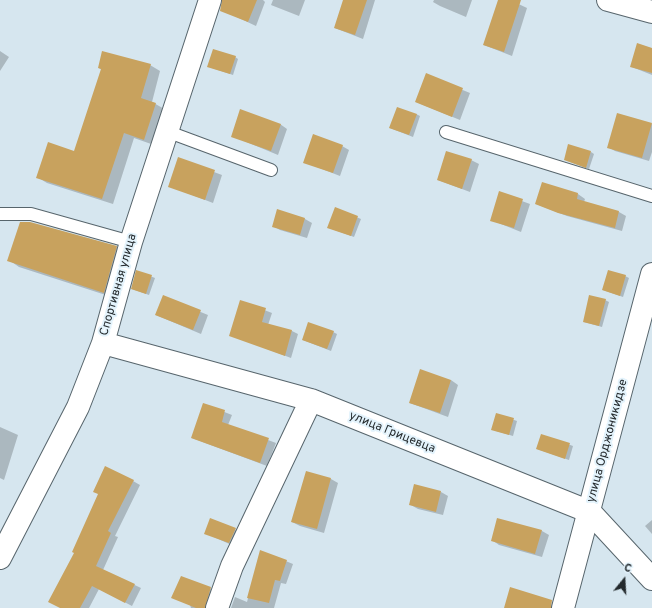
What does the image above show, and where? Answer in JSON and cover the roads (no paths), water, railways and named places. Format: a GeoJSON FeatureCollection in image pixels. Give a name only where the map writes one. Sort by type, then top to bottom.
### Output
{"type":"FeatureCollection","features":[{"type":"Feature","properties":{"kind":"street","name":"Спортивная улица"},"geometry":{"type":"LineString","coordinates":[[0,558],[78,407],[103,343],[131,242],[210,0]]}},
{"type":"Feature","properties":{"kind":"street"},"geometry":{"type":"LineString","coordinates":[[608,0],[652,12]]}},
{"type":"Feature","properties":{"kind":"street","name":"улица Орджоникидзе"},"geometry":{"type":"LineString","coordinates":[[563,608],[590,512],[652,274]]}},
{"type":"Feature","properties":{"kind":"street","name":"улица Грицевца"},"geometry":{"type":"LineString","coordinates":[[103,343],[311,400],[590,512],[652,579]]}},
{"type":"Feature","properties":{"kind":"street"},"geometry":{"type":"LineString","coordinates":[[217,608],[232,566],[311,400]]}},
{"type":"Feature","properties":{"kind":"lane"},"geometry":{"type":"LineString","coordinates":[[166,131],[271,170]]}},
{"type":"Feature","properties":{"kind":"lane"},"geometry":{"type":"LineString","coordinates":[[446,132],[652,196]]}},
{"type":"Feature","properties":{"kind":"lane"},"geometry":{"type":"LineString","coordinates":[[0,214],[31,214],[131,242]]}}]}
